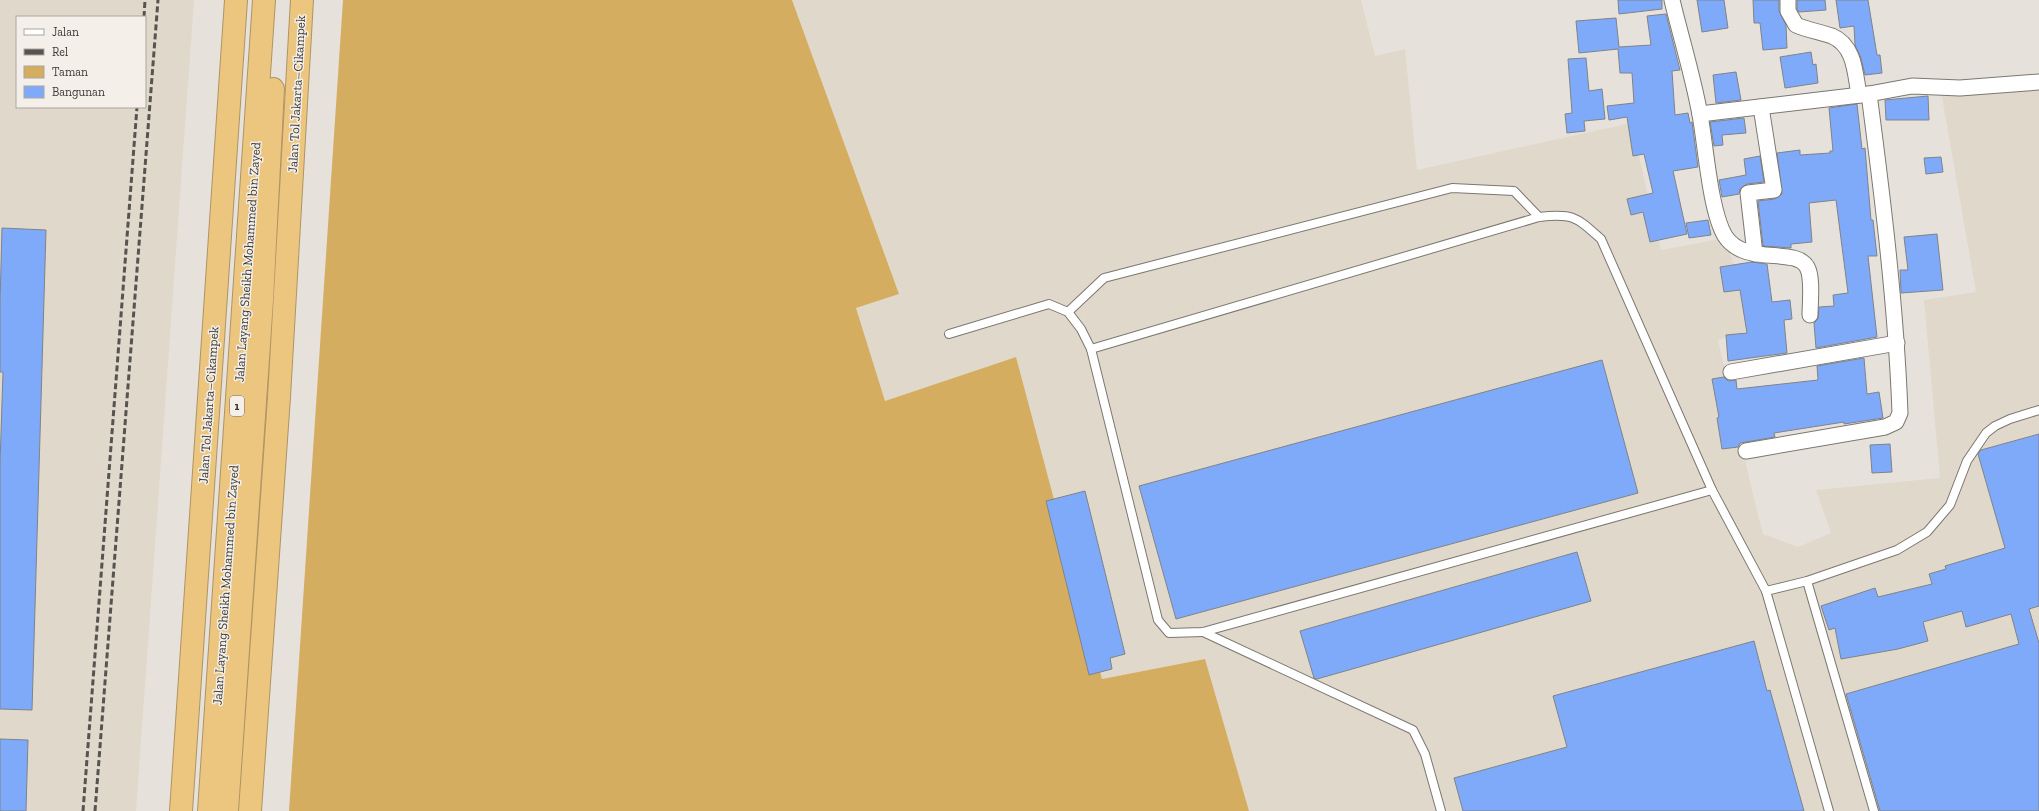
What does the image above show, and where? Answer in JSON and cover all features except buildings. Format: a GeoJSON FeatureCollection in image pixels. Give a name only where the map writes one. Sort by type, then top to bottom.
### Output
{"type":"FeatureCollection","features":[{"type":"Feature","properties":{"kind":"highway","name":"Jalan Tol Jakarta–Cikampek"},"geometry":{"type":"LineString","coordinates":[[181,811],[236,0]]}},
{"type":"Feature","properties":{"kind":"highway","name":"Jalan Layang Sheikh Mohammed bin Zayed"},"geometry":{"type":"LineString","coordinates":[[209,811],[264,0]]}},
{"type":"Feature","properties":{"kind":"highway","name":"Jalan Layang Sheikh Mohammed bin Zayed"},"geometry":{"type":"LineString","coordinates":[[227,811],[262,300],[278,0]]}},
{"type":"Feature","properties":{"kind":"highway","name":"Jalan Tol Jakarta–Cikampek"},"geometry":{"type":"LineString","coordinates":[[250,811],[279,397],[302,0]]}},
{"type":"Feature","properties":{"kind":"street"},"geometry":{"type":"LineString","coordinates":[[1672,0],[1700,114],[1715,208],[1725,236],[1732,245],[1743,251],[1801,260],[1807,267],[1809,276],[1810,315]]}},
{"type":"Feature","properties":{"kind":"street"},"geometry":{"type":"LineString","coordinates":[[1746,451],[1864,432],[1896,422],[1900,413],[1897,343],[1885,213],[1864,95],[1852,57],[1845,46],[1831,36],[1796,24],[1788,11],[1788,0]]}},
{"type":"Feature","properties":{"kind":"street"},"geometry":{"type":"LineString","coordinates":[[1700,114],[1864,95],[1912,86],[1960,88],[2039,82]]}},
{"type":"Feature","properties":{"kind":"street"},"geometry":{"type":"LineString","coordinates":[[1755,254],[1748,194],[1774,190],[1761,107]]}},
{"type":"Feature","properties":{"kind":"street"},"geometry":{"type":"LineString","coordinates":[[1731,372],[1897,343]]}},
{"type":"Feature","properties":{"kind":"lane"},"geometry":{"type":"LineString","coordinates":[[1068,312],[1104,278],[1452,188],[1514,191],[1539,217]]}},
{"type":"Feature","properties":{"kind":"lane"},"geometry":{"type":"LineString","coordinates":[[1091,349],[1539,217],[1564,214],[1582,221],[1602,239],[1712,490],[1766,591],[1829,811]]}},
{"type":"Feature","properties":{"kind":"lane"},"geometry":{"type":"LineString","coordinates":[[949,334],[1049,304],[1068,312],[1081,329],[1091,349],[1158,620],[1170,632],[1204,632],[1712,490]]}},
{"type":"Feature","properties":{"kind":"lane"},"geometry":{"type":"LineString","coordinates":[[1766,591],[1807,581],[1897,550],[1928,532],[1950,505],[1966,461],[1986,433],[1995,426],[2010,419],[2039,410]]}},
{"type":"Feature","properties":{"kind":"lane"},"geometry":{"type":"LineString","coordinates":[[1807,581],[1874,811]]}},
{"type":"Feature","properties":{"kind":"lane"},"geometry":{"type":"LineString","coordinates":[[1204,632],[1413,730],[1425,754],[1441,811]]}},
{"type":"Feature","properties":{"kind":"shaded area"},"geometry":{"type":"Polygon","coordinates":[[[0,0],[194,0],[136,811],[0,811],[0,0]]]}},
{"type":"Feature","properties":{"kind":"shaded area"},"geometry":{"type":"Polygon","coordinates":[[[792,0],[1361,0],[1375,56],[1405,49],[1417,170],[1631,123],[1661,250],[1725,238],[1754,329],[1718,340],[1753,495],[1763,534],[1798,547],[1831,533],[1816,490],[1940,478],[1924,300],[1976,292],[1941,91],[2039,85],[2039,811],[1249,811],[1205,659],[1102,679],[1016,357],[885,401],[856,308],[899,294],[792,0]]]}},
{"type":"Feature","properties":{"kind":"green space"},"geometry":{"type":"Polygon","coordinates":[[[343,0],[792,0],[899,294],[856,308],[885,401],[1016,357],[1102,679],[1205,659],[1249,811],[289,811],[343,0]]]}},
{"type":"Feature","properties":{"kind":"railway"},"geometry":{"type":"LineString","coordinates":[[144,16],[145,0]]}},
{"type":"Feature","properties":{"kind":"railway"},"geometry":{"type":"LineString","coordinates":[[95,811],[158,0]]}},
{"type":"Feature","properties":{"kind":"railway"},"geometry":{"type":"LineString","coordinates":[[83,811],[137,108]]}}]}
